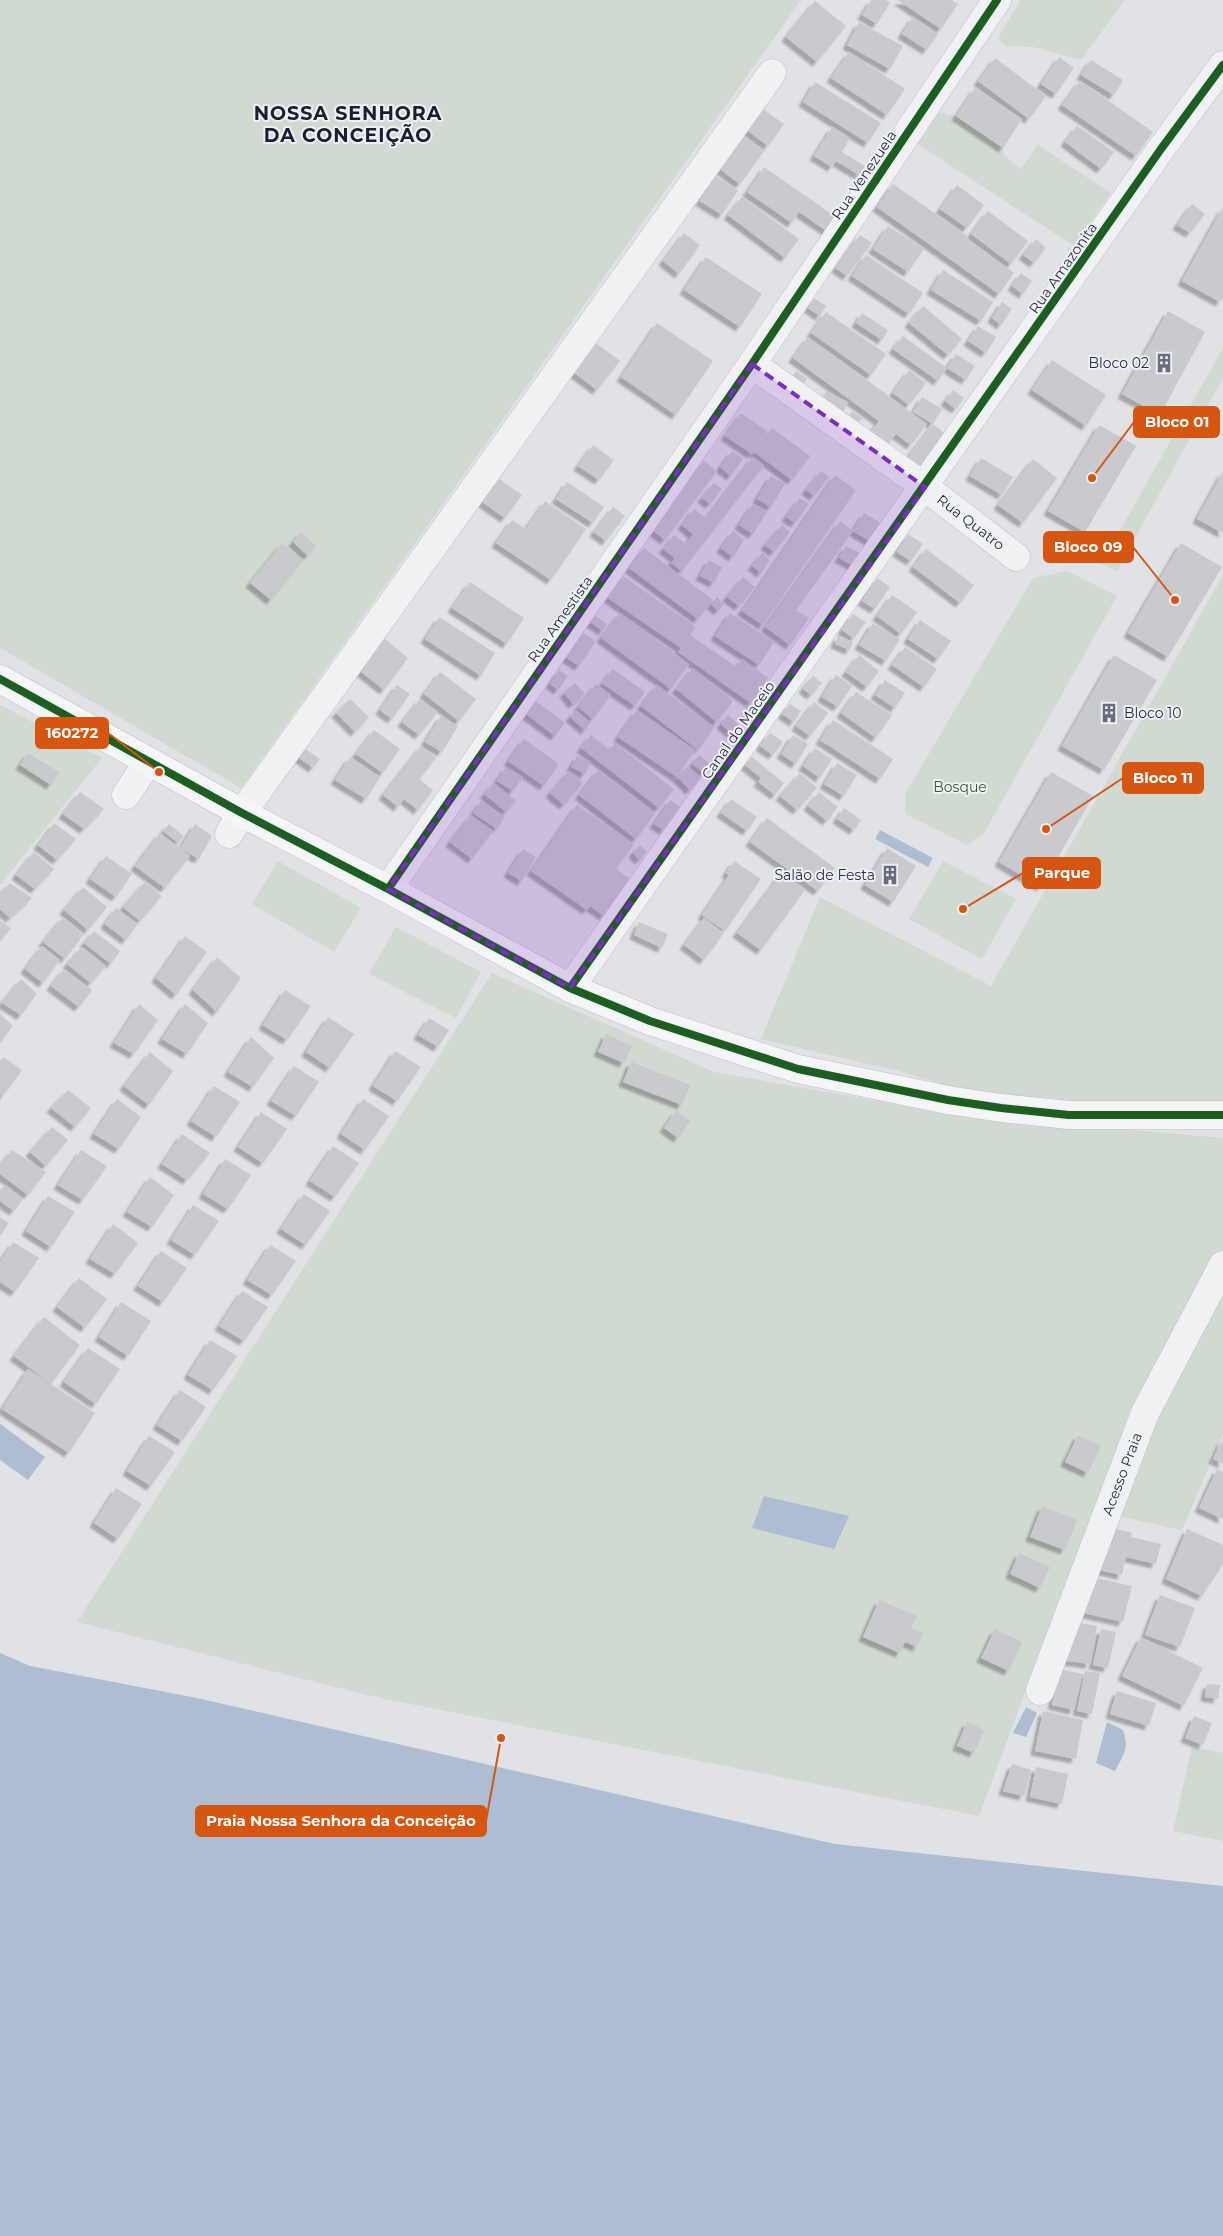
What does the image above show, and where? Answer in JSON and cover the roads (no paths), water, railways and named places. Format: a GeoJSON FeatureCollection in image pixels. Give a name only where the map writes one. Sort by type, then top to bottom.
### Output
{"type":"FeatureCollection","features":[{"type":"Feature","properties":{"kind":"main road"},"geometry":{"type":"LineString","coordinates":[[0,679],[148,762],[235,823],[388,889],[570,988],[650,1021],[798,1069],[948,1100],[1069,1115],[1223,1115]]}},
{"type":"Feature","properties":{"kind":"street","name":"Rua Venezuela"},"geometry":{"type":"LineString","coordinates":[[752,364],[997,0]]}},
{"type":"Feature","properties":{"kind":"street","name":"Rua Amazonita"},"geometry":{"type":"LineString","coordinates":[[925,487],[1161,149],[1223,65]]}},
{"type":"Feature","properties":{"kind":"street"},"geometry":{"type":"LineString","coordinates":[[235,823],[772,73]]}},
{"type":"Feature","properties":{"kind":"street"},"geometry":{"type":"LineString","coordinates":[[752,364],[925,487]]}},
{"type":"Feature","properties":{"kind":"street","name":"Rua Amestista"},"geometry":{"type":"LineString","coordinates":[[388,889],[752,364]]}},
{"type":"Feature","properties":{"kind":"street","name":"Rua Quatro"},"geometry":{"type":"LineString","coordinates":[[925,487],[1016,557]]}},
{"type":"Feature","properties":{"kind":"street","name":"Canal do Maceio"},"geometry":{"type":"LineString","coordinates":[[570,988],[925,487]]}},
{"type":"Feature","properties":{"kind":"street"},"geometry":{"type":"LineString","coordinates":[[126,795],[148,762]]}},
{"type":"Feature","properties":{"kind":"street","name":"Acesso Praia"},"geometry":{"type":"LineString","coordinates":[[1040,1691],[1145,1412],[1223,1265]]}},
{"type":"Feature","properties":{"kind":"water"},"geometry":{"type":"Polygon","coordinates":[[[880,830],[933,858],[928,867],[875,839],[880,830]]]}},
{"type":"Feature","properties":{"kind":"water"},"geometry":{"type":"Polygon","coordinates":[[[0,1424],[45,1457],[28,1480],[0,1460],[0,1424]]]}},
{"type":"Feature","properties":{"kind":"water"},"geometry":{"type":"Polygon","coordinates":[[[764,1496],[849,1516],[834,1549],[752,1528],[764,1496]]]}},
{"type":"Feature","properties":{"kind":"water"},"geometry":{"type":"Polygon","coordinates":[[[0,1653],[30,1666],[197,1698],[835,1844],[1223,1886],[1223,2236],[0,2236],[0,1653]]]}},
{"type":"Feature","properties":{"kind":"water"},"geometry":{"type":"Polygon","coordinates":[[[1026,1707],[1037,1713],[1026,1737],[1013,1733],[1026,1707]]]}},
{"type":"Feature","properties":{"kind":"water"},"geometry":{"type":"Polygon","coordinates":[[[1107,1722],[1123,1730],[1126,1742],[1125,1751],[1115,1771],[1096,1763],[1107,1722]]]}},
{"type":"Feature","properties":{"kind":"place","name":"Bloco 02"},"geometry":{"type":"Point","coordinates":[1164,363]}},
{"type":"Feature","properties":{"kind":"place","name":"Bloco 01"},"geometry":{"type":"Point","coordinates":[1092,478]}},
{"type":"Feature","properties":{"kind":"place","name":"Bloco 09"},"geometry":{"type":"Point","coordinates":[1175,600]}},
{"type":"Feature","properties":{"kind":"place","name":"Bloco 10"},"geometry":{"type":"Point","coordinates":[1109,713]}},
{"type":"Feature","properties":{"kind":"place","name":"160272"},"geometry":{"type":"Point","coordinates":[159,772]}},
{"type":"Feature","properties":{"kind":"place","name":"Bloco 11"},"geometry":{"type":"Point","coordinates":[1046,829]}},
{"type":"Feature","properties":{"kind":"place","name":"Salão de Festa"},"geometry":{"type":"Point","coordinates":[890,875]}},
{"type":"Feature","properties":{"kind":"place","name":"Parque"},"geometry":{"type":"Point","coordinates":[963,909]}},
{"type":"Feature","properties":{"kind":"place","name":"Praia Nossa Senhora da Conceição"},"geometry":{"type":"Point","coordinates":[501,1738]}},
{"type":"Feature","properties":{"kind":"district","name":"NOSSA SENHORA DA CONCEIÇÃO"},"geometry":{"type":"Point","coordinates":[348,124]}},
{"type":"Feature","properties":{"kind":"park label","name":"Bosque"},"geometry":{"type":"Point","coordinates":[960,787]}}]}
